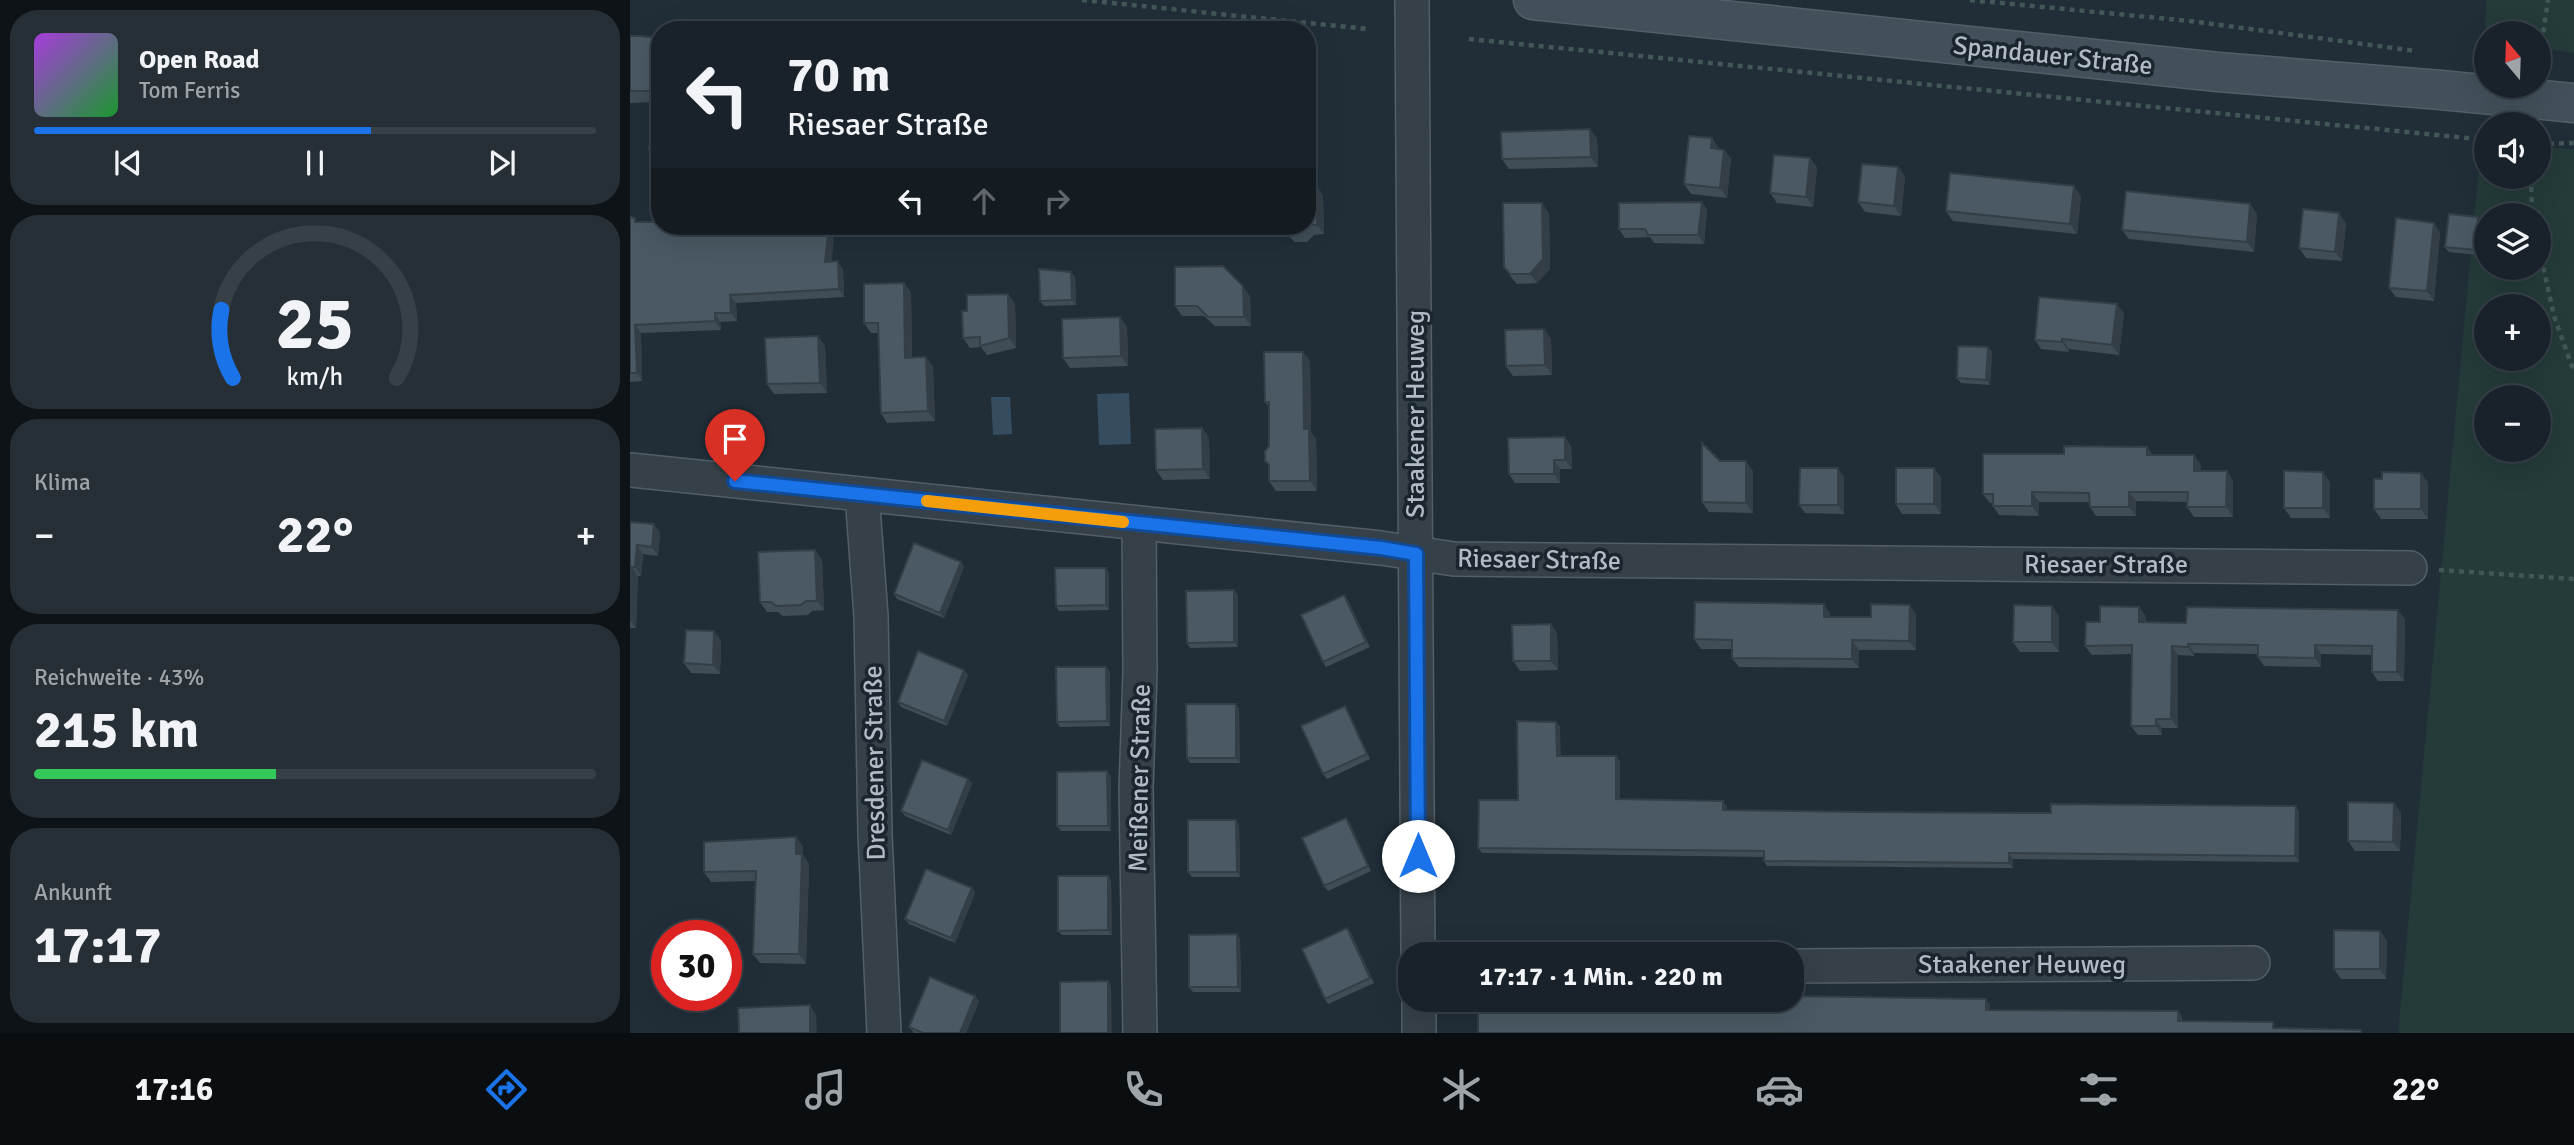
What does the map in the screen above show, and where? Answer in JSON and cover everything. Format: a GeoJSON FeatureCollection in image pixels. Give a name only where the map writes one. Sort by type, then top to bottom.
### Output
{"type":"FeatureCollection","features":[{"type":"Feature","properties":{"kind":"main road","name":"Spandauer Straße"},"geometry":{"type":"LineString","coordinates":[[1533,0],[2218,72],[2574,103]]}},
{"type":"Feature","properties":{"kind":"street","name":"Staakener Heuweg"},"geometry":{"type":"LineString","coordinates":[[1412,0],[1418,942]]}},
{"type":"Feature","properties":{"kind":"street","name":"Riesaer Straße"},"geometry":{"type":"LineString","coordinates":[[630,470],[1381,548],[1454,559],[2410,568]]}},
{"type":"Feature","properties":{"kind":"street","name":"Dresdener Straße"},"geometry":{"type":"LineString","coordinates":[[862,494],[871,616],[875,834],[884,1033]]}},
{"type":"Feature","properties":{"kind":"street","name":"Meißener Straße"},"geometry":{"type":"LineString","coordinates":[[1139,523],[1140,673],[1136,789],[1140,1033]]}},
{"type":"Feature","properties":{"kind":"street","name":"Staakener Heuweg"},"geometry":{"type":"LineString","coordinates":[[1804,966],[2253,962]]}},
{"type":"Feature","properties":{"kind":"street"},"geometry":{"type":"LineString","coordinates":[[1419,1012],[1419,1033]]}},
{"type":"Feature","properties":{"kind":"path"},"geometry":{"type":"LineString","coordinates":[[1082,0],[1288,21]]}},
{"type":"Feature","properties":{"kind":"path"},"geometry":{"type":"LineString","coordinates":[[1970,0],[2190,21],[2417,51]]}},
{"type":"Feature","properties":{"kind":"path"},"geometry":{"type":"LineString","coordinates":[[2545,21],[2548,0]]}},
{"type":"Feature","properties":{"kind":"path"},"geometry":{"type":"LineString","coordinates":[[1316,24],[1367,29]]}},
{"type":"Feature","properties":{"kind":"path"},"geometry":{"type":"LineString","coordinates":[[1469,39],[2474,139]]}},
{"type":"Feature","properties":{"kind":"path"},"geometry":{"type":"LineString","coordinates":[[2551,144],[2574,144]]}},
{"type":"Feature","properties":{"kind":"path"},"geometry":{"type":"LineString","coordinates":[[2546,280],[2554,316],[2574,372]]}},
{"type":"Feature","properties":{"kind":"path"},"geometry":{"type":"LineString","coordinates":[[2410,568],[2574,579]]}},
{"type":"Feature","properties":{"kind":"green space"},"geometry":{"type":"Polygon","coordinates":[[[2486,0],[2574,0],[2574,53],[2552,50],[2552,21],[2486,21],[2486,0]]]}},
{"type":"Feature","properties":{"kind":"green space"},"geometry":{"type":"Polygon","coordinates":[[[2551,148],[2574,149],[2574,1033],[2398,1033],[2474,220],[2474,280],[2551,280],[2551,203],[2476,203],[2477,189],[2551,189],[2551,148]]]}},
{"type":"Feature","properties":{"kind":"water"},"geometry":{"type":"Polygon","coordinates":[[[1129,393],[1131,444],[1099,445],[1097,394],[1129,393]]]}},
{"type":"Feature","properties":{"kind":"water"},"geometry":{"type":"Polygon","coordinates":[[[991,397],[1010,397],[1012,434],[993,435],[991,397]]]}},
{"type":"Feature","properties":{"kind":"building"},"geometry":{"type":"Polygon","coordinates":[[[630,36],[651,37],[651,91],[630,91],[630,36]]]}},
{"type":"Feature","properties":{"kind":"building"},"geometry":{"type":"Polygon","coordinates":[[[1590,129],[1591,157],[1502,159],[1501,132],[1590,129]]]}},
{"type":"Feature","properties":{"kind":"building"},"geometry":{"type":"Polygon","coordinates":[[[1689,136],[1712,138],[1711,148],[1724,150],[1720,188],[1684,184],[1689,136]]]}},
{"type":"Feature","properties":{"kind":"building"},"geometry":{"type":"Polygon","coordinates":[[[1774,155],[1810,158],[1806,197],[1770,193],[1774,155]]]}},
{"type":"Feature","properties":{"kind":"building"},"geometry":{"type":"Polygon","coordinates":[[[1862,164],[1898,167],[1894,206],[1858,202],[1862,164]]]}},
{"type":"Feature","properties":{"kind":"building"},"geometry":{"type":"Polygon","coordinates":[[[1950,173],[2074,186],[2070,224],[1946,211],[1950,173]]]}},
{"type":"Feature","properties":{"kind":"building"},"geometry":{"type":"Polygon","coordinates":[[[1316,186],[1317,186],[1316,225],[1316,186]]]}},
{"type":"Feature","properties":{"kind":"building"},"geometry":{"type":"Polygon","coordinates":[[[2126,191],[2250,204],[2247,242],[2122,230],[2126,191]]]}},
{"type":"Feature","properties":{"kind":"building"},"geometry":{"type":"Polygon","coordinates":[[[1702,202],[1698,235],[1648,235],[1645,229],[1619,229],[1619,203],[1702,202]]]}},
{"type":"Feature","properties":{"kind":"building"},"geometry":{"type":"Polygon","coordinates":[[[1503,203],[1542,203],[1543,259],[1530,274],[1510,274],[1504,267],[1503,203]]]}},
{"type":"Feature","properties":{"kind":"building"},"geometry":{"type":"Polygon","coordinates":[[[2303,209],[2339,213],[2335,252],[2299,248],[2303,209]]]}},
{"type":"Feature","properties":{"kind":"building"},"geometry":{"type":"Polygon","coordinates":[[[2449,214],[2474,217],[2474,250],[2445,247],[2449,214]]]}},
{"type":"Feature","properties":{"kind":"building"},"geometry":{"type":"Polygon","coordinates":[[[630,217],[635,218],[635,222],[651,222],[651,235],[828,235],[825,262],[838,261],[839,289],[730,295],[731,313],[715,313],[715,321],[635,325],[637,373],[630,373],[630,217]]]}},
{"type":"Feature","properties":{"kind":"building"},"geometry":{"type":"Polygon","coordinates":[[[2396,218],[2434,223],[2427,291],[2389,288],[2396,218]]]}},
{"type":"Feature","properties":{"kind":"building"},"geometry":{"type":"Polygon","coordinates":[[[1223,266],[1243,286],[1244,317],[1208,317],[1197,306],[1175,306],[1175,267],[1223,266]]]}},
{"type":"Feature","properties":{"kind":"building"},"geometry":{"type":"Polygon","coordinates":[[[1039,269],[1071,272],[1072,300],[1040,301],[1039,269]]]}},
{"type":"Feature","properties":{"kind":"building"},"geometry":{"type":"Polygon","coordinates":[[[904,283],[905,358],[926,357],[928,411],[881,413],[878,323],[864,323],[864,284],[904,283]]]}},
{"type":"Feature","properties":{"kind":"building"},"geometry":{"type":"Polygon","coordinates":[[[1008,294],[1009,338],[980,346],[980,337],[963,338],[962,311],[967,311],[967,295],[1008,294]]]}},
{"type":"Feature","properties":{"kind":"building"},"geometry":{"type":"Polygon","coordinates":[[[2039,297],[2117,304],[2112,345],[2062,339],[2062,342],[2035,340],[2039,297]]]}},
{"type":"Feature","properties":{"kind":"building"},"geometry":{"type":"Polygon","coordinates":[[[1120,317],[1121,356],[1063,358],[1062,319],[1120,317]]]}},
{"type":"Feature","properties":{"kind":"building"},"geometry":{"type":"Polygon","coordinates":[[[1544,329],[1545,365],[1506,366],[1505,330],[1544,329]]]}},
{"type":"Feature","properties":{"kind":"building"},"geometry":{"type":"Polygon","coordinates":[[[818,336],[820,383],[767,384],[765,338],[818,336]]]}},
{"type":"Feature","properties":{"kind":"building"},"geometry":{"type":"Polygon","coordinates":[[[1958,346],[1988,347],[1986,380],[1957,378],[1958,346]]]}},
{"type":"Feature","properties":{"kind":"building"},"geometry":{"type":"Polygon","coordinates":[[[1264,352],[1303,352],[1304,429],[1309,429],[1310,481],[1269,481],[1269,465],[1265,461],[1265,451],[1269,446],[1269,402],[1265,402],[1264,352]]]}},
{"type":"Feature","properties":{"kind":"building"},"geometry":{"type":"Polygon","coordinates":[[[1202,428],[1203,469],[1156,470],[1155,429],[1202,428]]]}},
{"type":"Feature","properties":{"kind":"building"},"geometry":{"type":"Polygon","coordinates":[[[1565,437],[1565,460],[1554,460],[1554,474],[1509,474],[1508,438],[1565,437]]]}},
{"type":"Feature","properties":{"kind":"building"},"geometry":{"type":"Polygon","coordinates":[[[1702,443],[1720,461],[1746,461],[1746,503],[1702,502],[1702,443]]]}},
{"type":"Feature","properties":{"kind":"building"},"geometry":{"type":"Polygon","coordinates":[[[2064,446],[2147,447],[2147,455],[2194,455],[2194,471],[2227,471],[2226,507],[2187,507],[2188,492],[2129,492],[2129,507],[2090,507],[2089,493],[2032,492],[2032,506],[1993,506],[1993,494],[1983,494],[1983,454],[2064,454],[2064,446]]]}},
{"type":"Feature","properties":{"kind":"building"},"geometry":{"type":"Polygon","coordinates":[[[1800,468],[1838,468],[1838,505],[1799,505],[1800,468]]]}},
{"type":"Feature","properties":{"kind":"building"},"geometry":{"type":"Polygon","coordinates":[[[1896,468],[1934,468],[1934,504],[1896,504],[1896,468]]]}},
{"type":"Feature","properties":{"kind":"building"},"geometry":{"type":"Polygon","coordinates":[[[2284,471],[2323,472],[2323,508],[2284,508],[2284,471]]]}},
{"type":"Feature","properties":{"kind":"building"},"geometry":{"type":"Polygon","coordinates":[[[2382,472],[2421,473],[2421,509],[2374,509],[2374,479],[2382,479],[2382,472]]]}},
{"type":"Feature","properties":{"kind":"building"},"geometry":{"type":"Polygon","coordinates":[[[630,522],[654,524],[652,547],[637,545],[635,567],[632,567],[630,613],[630,522]]]}},
{"type":"Feature","properties":{"kind":"building"},"geometry":{"type":"Polygon","coordinates":[[[914,543],[961,562],[940,613],[894,594],[914,543]]]}},
{"type":"Feature","properties":{"kind":"building"},"geometry":{"type":"Polygon","coordinates":[[[815,550],[817,601],[776,606],[771,602],[760,602],[758,552],[815,550]]]}},
{"type":"Feature","properties":{"kind":"building"},"geometry":{"type":"Polygon","coordinates":[[[1055,568],[1106,568],[1106,605],[1056,606],[1055,568]]]}},
{"type":"Feature","properties":{"kind":"building"},"geometry":{"type":"Polygon","coordinates":[[[1234,590],[1234,642],[1187,643],[1186,591],[1234,590]]]}},
{"type":"Feature","properties":{"kind":"building"},"geometry":{"type":"Polygon","coordinates":[[[1344,595],[1366,642],[1323,662],[1301,615],[1344,595]]]}},
{"type":"Feature","properties":{"kind":"building"},"geometry":{"type":"Polygon","coordinates":[[[1695,602],[1824,604],[1824,617],[1871,617],[1871,604],[1910,605],[1909,641],[1852,640],[1852,659],[1732,658],[1732,640],[1694,639],[1695,602]]]}},
{"type":"Feature","properties":{"kind":"building"},"geometry":{"type":"Polygon","coordinates":[[[2014,605],[2052,606],[2052,642],[2013,642],[2014,605]]]}},
{"type":"Feature","properties":{"kind":"building"},"geometry":{"type":"Polygon","coordinates":[[[2100,606],[2139,607],[2139,622],[2186,623],[2187,607],[2398,610],[2397,672],[2372,672],[2372,646],[2315,645],[2315,658],[2258,657],[2258,645],[2172,646],[2171,719],[2156,719],[2156,726],[2131,726],[2132,645],[2085,646],[2086,622],[2100,622],[2100,606]]]}},
{"type":"Feature","properties":{"kind":"building"},"geometry":{"type":"Polygon","coordinates":[[[1551,624],[1551,661],[1513,661],[1512,625],[1551,624]]]}},
{"type":"Feature","properties":{"kind":"building"},"geometry":{"type":"Polygon","coordinates":[[[686,630],[714,631],[713,665],[684,663],[686,630]]]}},
{"type":"Feature","properties":{"kind":"building"},"geometry":{"type":"Polygon","coordinates":[[[918,651],[964,670],[944,721],[898,702],[918,651]]]}},
{"type":"Feature","properties":{"kind":"building"},"geometry":{"type":"Polygon","coordinates":[[[1056,667],[1106,667],[1107,721],[1057,722],[1056,667]]]}},
{"type":"Feature","properties":{"kind":"building"},"geometry":{"type":"Polygon","coordinates":[[[1186,704],[1236,704],[1236,758],[1187,758],[1186,704]]]}},
{"type":"Feature","properties":{"kind":"building"},"geometry":{"type":"Polygon","coordinates":[[[1345,706],[1367,754],[1323,774],[1301,726],[1345,706]]]}},
{"type":"Feature","properties":{"kind":"building"},"geometry":{"type":"Polygon","coordinates":[[[1517,721],[1556,722],[1557,756],[1616,756],[1616,799],[1723,801],[1723,810],[1860,812],[2051,813],[2051,804],[2296,806],[2295,856],[2009,853],[2009,863],[1764,861],[1764,851],[1478,848],[1479,800],[1518,800],[1517,721]]]}},
{"type":"Feature","properties":{"kind":"building"},"geometry":{"type":"Polygon","coordinates":[[[922,760],[968,779],[948,830],[901,811],[922,760]]]}},
{"type":"Feature","properties":{"kind":"building"},"geometry":{"type":"Polygon","coordinates":[[[1107,771],[1108,826],[1057,826],[1057,772],[1107,771]]]}},
{"type":"Feature","properties":{"kind":"building"},"geometry":{"type":"Polygon","coordinates":[[[2348,802],[2394,803],[2393,842],[2348,841],[2348,802]]]}},
{"type":"Feature","properties":{"kind":"building"},"geometry":{"type":"Polygon","coordinates":[[[1346,818],[1368,866],[1324,886],[1302,838],[1346,818]]]}},
{"type":"Feature","properties":{"kind":"building"},"geometry":{"type":"Polygon","coordinates":[[[1188,820],[1236,820],[1237,872],[1188,872],[1188,820]]]}},
{"type":"Feature","properties":{"kind":"building"},"geometry":{"type":"Polygon","coordinates":[[[796,837],[796,854],[802,854],[799,954],[753,954],[756,871],[704,872],[704,842],[796,837]]]}},
{"type":"Feature","properties":{"kind":"building"},"geometry":{"type":"Polygon","coordinates":[[[926,869],[972,888],[951,938],[905,919],[926,869]]]}},
{"type":"Feature","properties":{"kind":"building"},"geometry":{"type":"Polygon","coordinates":[[[1058,876],[1108,876],[1108,930],[1058,931],[1058,876]]]}},
{"type":"Feature","properties":{"kind":"building"},"geometry":{"type":"Polygon","coordinates":[[[1347,928],[1370,978],[1325,999],[1302,949],[1347,928]]]}},
{"type":"Feature","properties":{"kind":"building"},"geometry":{"type":"Polygon","coordinates":[[[2334,930],[2380,931],[2380,969],[2334,969],[2334,930]]]}},
{"type":"Feature","properties":{"kind":"building"},"geometry":{"type":"Polygon","coordinates":[[[1237,934],[1238,987],[1189,987],[1189,935],[1237,934]]]}},
{"type":"Feature","properties":{"kind":"building"},"geometry":{"type":"Polygon","coordinates":[[[930,977],[975,996],[960,1033],[923,1033],[909,1027],[930,977]]]}},
{"type":"Feature","properties":{"kind":"building"},"geometry":{"type":"Polygon","coordinates":[[[1108,981],[1108,1033],[1060,1033],[1060,982],[1108,981]]]}},
{"type":"Feature","properties":{"kind":"building"},"geometry":{"type":"Polygon","coordinates":[[[1804,996],[1986,999],[1986,1010],[2178,1011],[2178,1021],[2273,1022],[2273,1028],[2361,1030],[2361,1033],[1478,1033],[1478,1012],[1804,1012],[1804,996]]]}},
{"type":"Feature","properties":{"kind":"building"},"geometry":{"type":"Polygon","coordinates":[[[810,1005],[810,1033],[739,1033],[738,1011],[742,1011],[742,1008],[810,1005]]]}},
{"type":"Feature","properties":{"kind":"slow traffic"},"geometry":{"type":"LineString","coordinates":[[927,501],[1123,522]]}},
{"type":"Feature","properties":{"kind":"route"},"geometry":{"type":"LineString","coordinates":[[735,481],[1381,548],[1416,554],[1418,856]]}}]}
